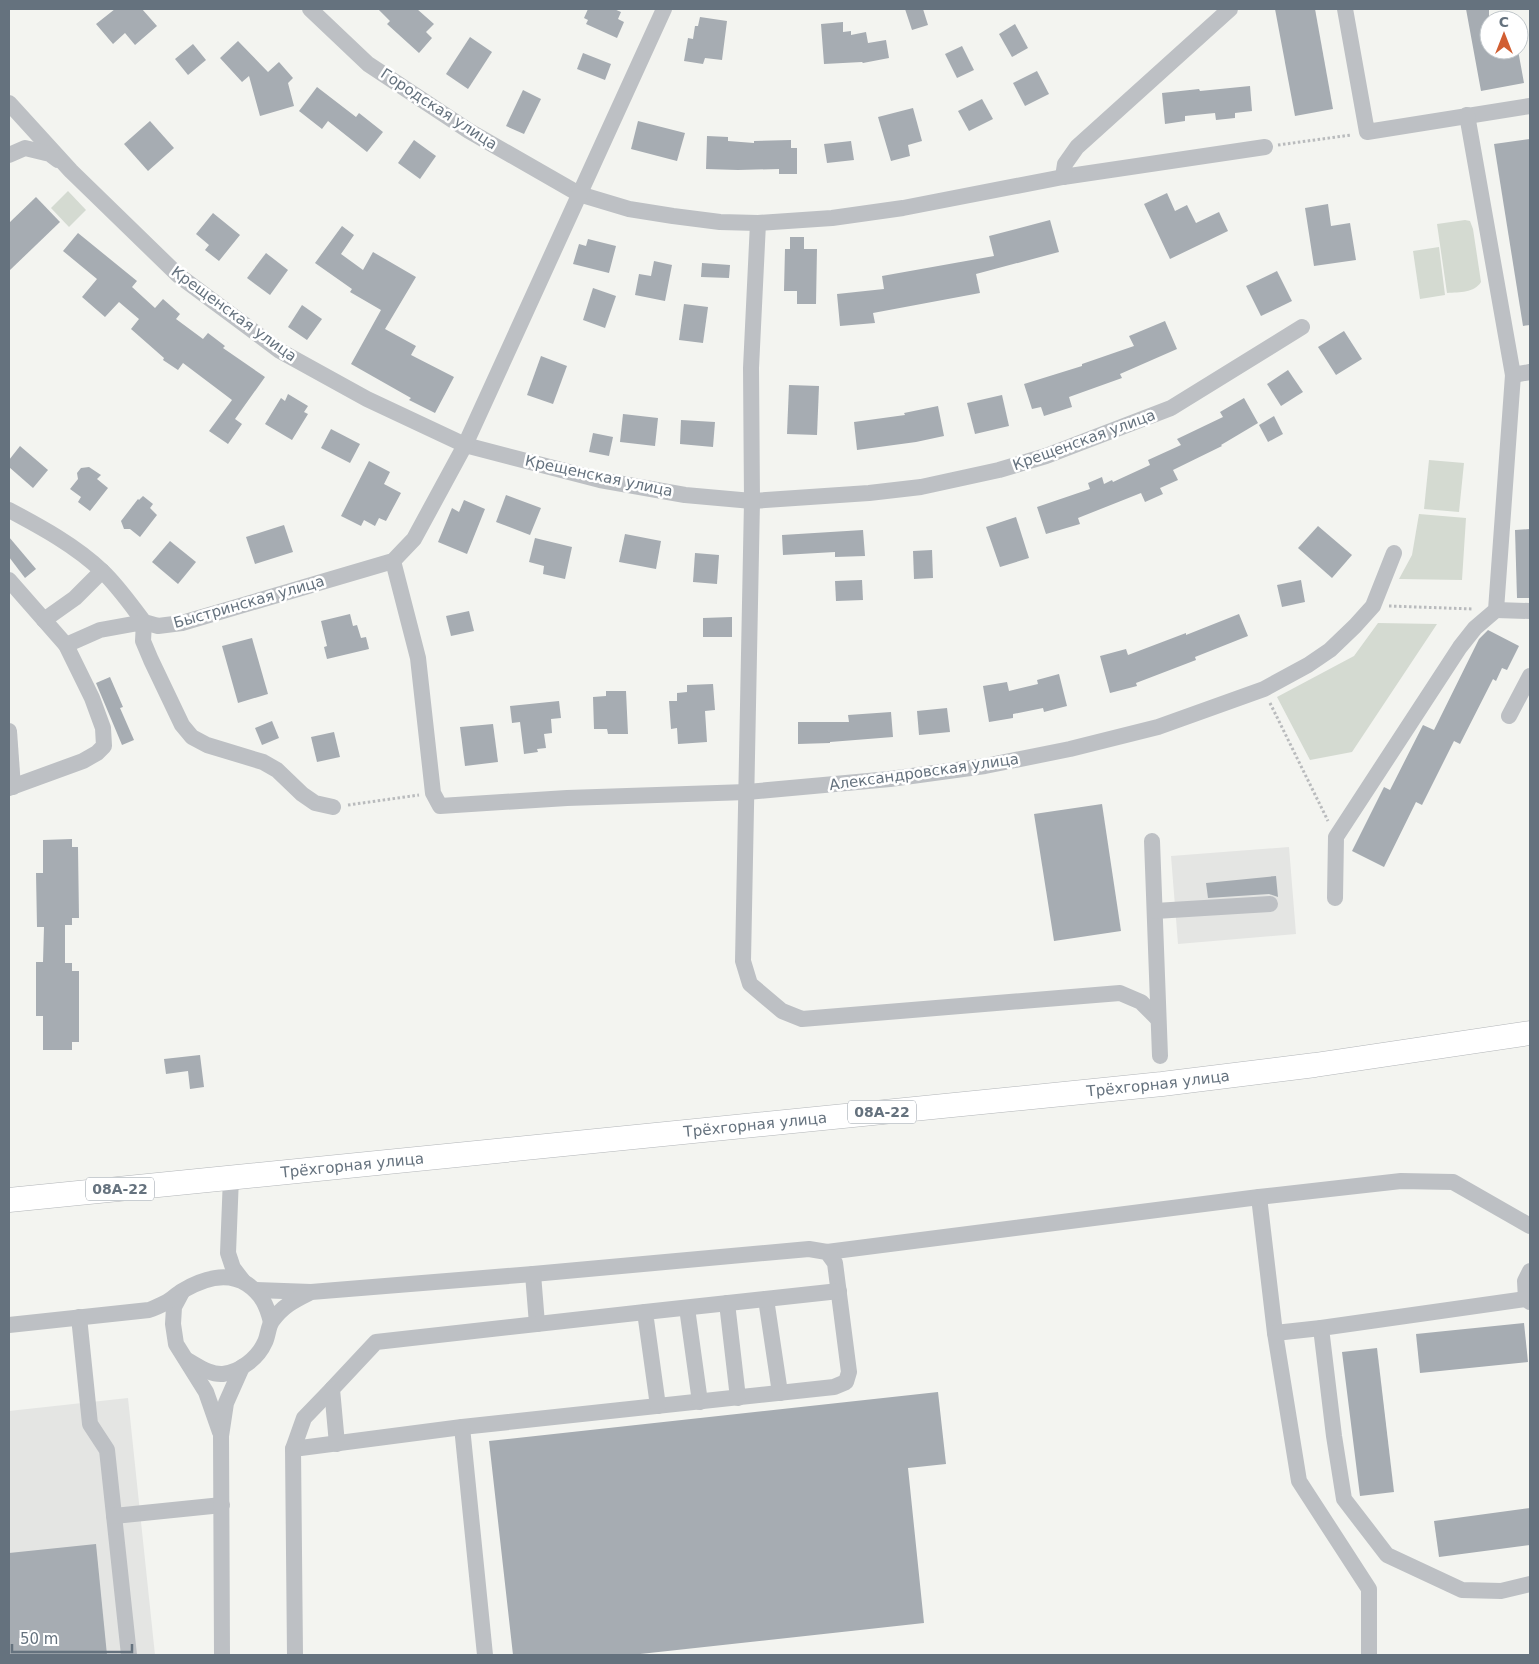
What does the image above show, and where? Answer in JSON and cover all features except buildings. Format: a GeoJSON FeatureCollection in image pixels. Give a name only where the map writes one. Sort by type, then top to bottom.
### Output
{"type":"FeatureCollection","features":[{"type":"Feature","properties":{"kind":"highway","name":"Трёхгорная улица"},"geometry":{"type":"LineString","coordinates":[[9,1200],[1162,1084],[1315,1065],[1530,1033]]}},
{"type":"Feature","properties":{"kind":"street","name":"Городская улица"},"geometry":{"type":"LineString","coordinates":[[310,9],[368,64],[469,131],[580,194],[629,209],[720,222],[758,223],[832,218],[903,208],[1063,177],[1266,147]]}},
{"type":"Feature","properties":{"kind":"street","name":"Быстринская улица"},"geometry":{"type":"LineString","coordinates":[[66,645],[100,630],[144,622],[158,626],[182,623],[393,561],[414,540],[465,445],[664,9]]}},
{"type":"Feature","properties":{"kind":"street"},"geometry":{"type":"LineString","coordinates":[[1063,177],[1065,164],[1077,147],[1230,9]]}},
{"type":"Feature","properties":{"kind":"street"},"geometry":{"type":"LineString","coordinates":[[1344,9],[1363,113],[1360,133],[1530,106]]}},
{"type":"Feature","properties":{"kind":"street"},"geometry":{"type":"LineString","coordinates":[[9,103],[71,171]]}},
{"type":"Feature","properties":{"kind":"street"},"geometry":{"type":"LineString","coordinates":[[1467,115],[1513,375],[1496,610]]}},
{"type":"Feature","properties":{"kind":"street"},"geometry":{"type":"LineString","coordinates":[[9,155],[24,148],[50,154],[71,171]]}},
{"type":"Feature","properties":{"kind":"street","name":"Крещенская улица"},"geometry":{"type":"LineString","coordinates":[[71,171],[178,275],[280,351],[368,399],[465,445],[600,480],[685,495],[752,501],[869,493],[921,487],[999,470],[1046,456],[1171,408],[1302,327]]}},
{"type":"Feature","properties":{"kind":"street"},"geometry":{"type":"LineString","coordinates":[[758,223],[751,368],[752,501],[743,961],[750,984],[782,1011],[802,1019],[1120,993],[1141,1002],[1158,1019]]}},
{"type":"Feature","properties":{"kind":"street"},"geometry":{"type":"LineString","coordinates":[[1513,375],[1530,372]]}},
{"type":"Feature","properties":{"kind":"street"},"geometry":{"type":"LineString","coordinates":[[9,510],[59,539],[102,571],[120,591],[144,622],[143,641],[148,654],[182,725],[192,737],[207,745],[264,762],[277,770],[302,794],[315,803],[333,807]]}},
{"type":"Feature","properties":{"kind":"street","name":"Александровская улица"},"geometry":{"type":"LineString","coordinates":[[436,799],[567,798],[747,792],[890,779],[985,766],[1070,749],[1158,727],[1264,689],[1308,665],[1330,650],[1356,626],[1373,606],[1394,553]]}},
{"type":"Feature","properties":{"kind":"street"},"geometry":{"type":"LineString","coordinates":[[393,561],[418,658],[436,799]]}},
{"type":"Feature","properties":{"kind":"street"},"geometry":{"type":"LineString","coordinates":[[44,620],[75,598],[102,571]]}},
{"type":"Feature","properties":{"kind":"street"},"geometry":{"type":"LineString","coordinates":[[9,580],[66,645],[92,698],[103,728],[104,746],[97,753],[83,761],[11,788],[9,731]]}},
{"type":"Feature","properties":{"kind":"street"},"geometry":{"type":"LineString","coordinates":[[1335,898],[1336,837],[1460,647],[1475,628],[1496,610],[1530,611]]}},
{"type":"Feature","properties":{"kind":"street"},"geometry":{"type":"LineString","coordinates":[[1509,716],[1530,676]]}},
{"type":"Feature","properties":{"kind":"street"},"geometry":{"type":"LineString","coordinates":[[1152,841],[1160,1056]]}},
{"type":"Feature","properties":{"kind":"street"},"geometry":{"type":"LineString","coordinates":[[1155,911],[1270,904]]}},
{"type":"Feature","properties":{"kind":"street"},"geometry":{"type":"LineString","coordinates":[[231,1177],[228,1253],[233,1268],[267,1306],[271,1322]]}},
{"type":"Feature","properties":{"kind":"street"},"geometry":{"type":"LineString","coordinates":[[9,1325],[149,1310],[168,1302],[183,1290],[202,1281],[224,1276],[249,1286],[312,1292],[533,1274],[809,1248],[826,1252],[1401,1180],[1453,1182],[1530,1226]]}},
{"type":"Feature","properties":{"kind":"street"},"geometry":{"type":"LineString","coordinates":[[1259,1197],[1275,1333],[1299,1481],[1369,1589],[1369,1655]]}},
{"type":"Feature","properties":{"kind":"street"},"geometry":{"type":"LineString","coordinates":[[292,1449],[462,1427],[834,1387],[846,1382],[849,1372],[835,1263],[826,1252]]}},
{"type":"Feature","properties":{"kind":"street"},"geometry":{"type":"LineString","coordinates":[[202,1281],[221,1266],[228,1253]]}},
{"type":"Feature","properties":{"kind":"street"},"geometry":{"type":"LineString","coordinates":[[1275,1333],[1528,1301],[1525,1281],[1530,1271]]}},
{"type":"Feature","properties":{"kind":"street"},"geometry":{"type":"LineString","coordinates":[[533,1274],[537,1324]]}},
{"type":"Feature","properties":{"kind":"street"},"geometry":{"type":"LineString","coordinates":[[183,1290],[174,1307],[173,1324],[176,1344],[206,1392],[221,1436]]}},
{"type":"Feature","properties":{"kind":"street"},"geometry":{"type":"LineString","coordinates":[[295,1655],[292,1449],[304,1418],[376,1342],[839,1291]]}},
{"type":"Feature","properties":{"kind":"street"},"geometry":{"type":"LineString","coordinates":[[187,1360],[204,1370],[223,1374],[242,1367],[257,1355],[265,1342],[271,1322],[285,1306],[312,1292]]}},
{"type":"Feature","properties":{"kind":"street"},"geometry":{"type":"LineString","coordinates":[[766,1299],[780,1393]]}},
{"type":"Feature","properties":{"kind":"street"},"geometry":{"type":"LineString","coordinates":[[727,1304],[738,1398]]}},
{"type":"Feature","properties":{"kind":"street"},"geometry":{"type":"LineString","coordinates":[[687,1308],[700,1402]]}},
{"type":"Feature","properties":{"kind":"street"},"geometry":{"type":"LineString","coordinates":[[149,1310],[173,1324]]}},
{"type":"Feature","properties":{"kind":"street"},"geometry":{"type":"LineString","coordinates":[[645,1312],[658,1406]]}},
{"type":"Feature","properties":{"kind":"street"},"geometry":{"type":"LineString","coordinates":[[79,1317],[90,1424],[107,1450],[129,1655]]}},
{"type":"Feature","properties":{"kind":"street"},"geometry":{"type":"LineString","coordinates":[[1321,1328],[1334,1436],[1344,1499],[1387,1555],[1462,1590],[1501,1590],[1530,1584]]}},
{"type":"Feature","properties":{"kind":"street"},"geometry":{"type":"LineString","coordinates":[[222,1655],[221,1436],[226,1403],[242,1367]]}},
{"type":"Feature","properties":{"kind":"street"},"geometry":{"type":"LineString","coordinates":[[332,1389],[337,1444]]}},
{"type":"Feature","properties":{"kind":"street"},"geometry":{"type":"LineString","coordinates":[[462,1427],[486,1655]]}},
{"type":"Feature","properties":{"kind":"street"},"geometry":{"type":"LineString","coordinates":[[114,1516],[222,1505]]}},
{"type":"Feature","properties":{"kind":"path"},"geometry":{"type":"LineString","coordinates":[[1266,147],[1360,133]]}},
{"type":"Feature","properties":{"kind":"path"},"geometry":{"type":"LineString","coordinates":[[1373,606],[1496,610]]}},
{"type":"Feature","properties":{"kind":"path"},"geometry":{"type":"LineString","coordinates":[[1264,689],[1336,837]]}},
{"type":"Feature","properties":{"kind":"path"},"geometry":{"type":"LineString","coordinates":[[333,807],[436,799]]}},
{"type":"Feature","properties":{"kind":"shaded area"},"geometry":{"type":"Polygon","coordinates":[[[68,191],[86,210],[69,227],[51,208],[68,191]]]}},
{"type":"Feature","properties":{"kind":"shaded area"},"geometry":{"type":"Polygon","coordinates":[[[1470,221],[1473,229],[1481,282],[1471,290],[1447,293],[1437,224],[1470,221]]]}},
{"type":"Feature","properties":{"kind":"shaded area"},"geometry":{"type":"Polygon","coordinates":[[[1439,247],[1445,295],[1420,299],[1413,251],[1439,247]]]}},
{"type":"Feature","properties":{"kind":"shaded area"},"geometry":{"type":"Polygon","coordinates":[[[1429,460],[1464,463],[1459,512],[1424,509],[1429,460]]]}},
{"type":"Feature","properties":{"kind":"shaded area"},"geometry":{"type":"Polygon","coordinates":[[[1419,514],[1466,518],[1462,580],[1399,579],[1412,555],[1419,514]]]}},
{"type":"Feature","properties":{"kind":"shaded area"},"geometry":{"type":"Polygon","coordinates":[[[1378,623],[1437,624],[1352,752],[1310,760],[1277,697],[1354,656],[1378,623]]]}},
{"type":"Feature","properties":{"kind":"shaded area"},"geometry":{"type":"Polygon","coordinates":[[[1289,847],[1296,934],[1178,944],[1171,856],[1289,847]]]}},
{"type":"Feature","properties":{"kind":"shaded area"},"geometry":{"type":"Polygon","coordinates":[[[128,1398],[155,1655],[9,1655],[9,1411],[128,1398]]]}}]}
